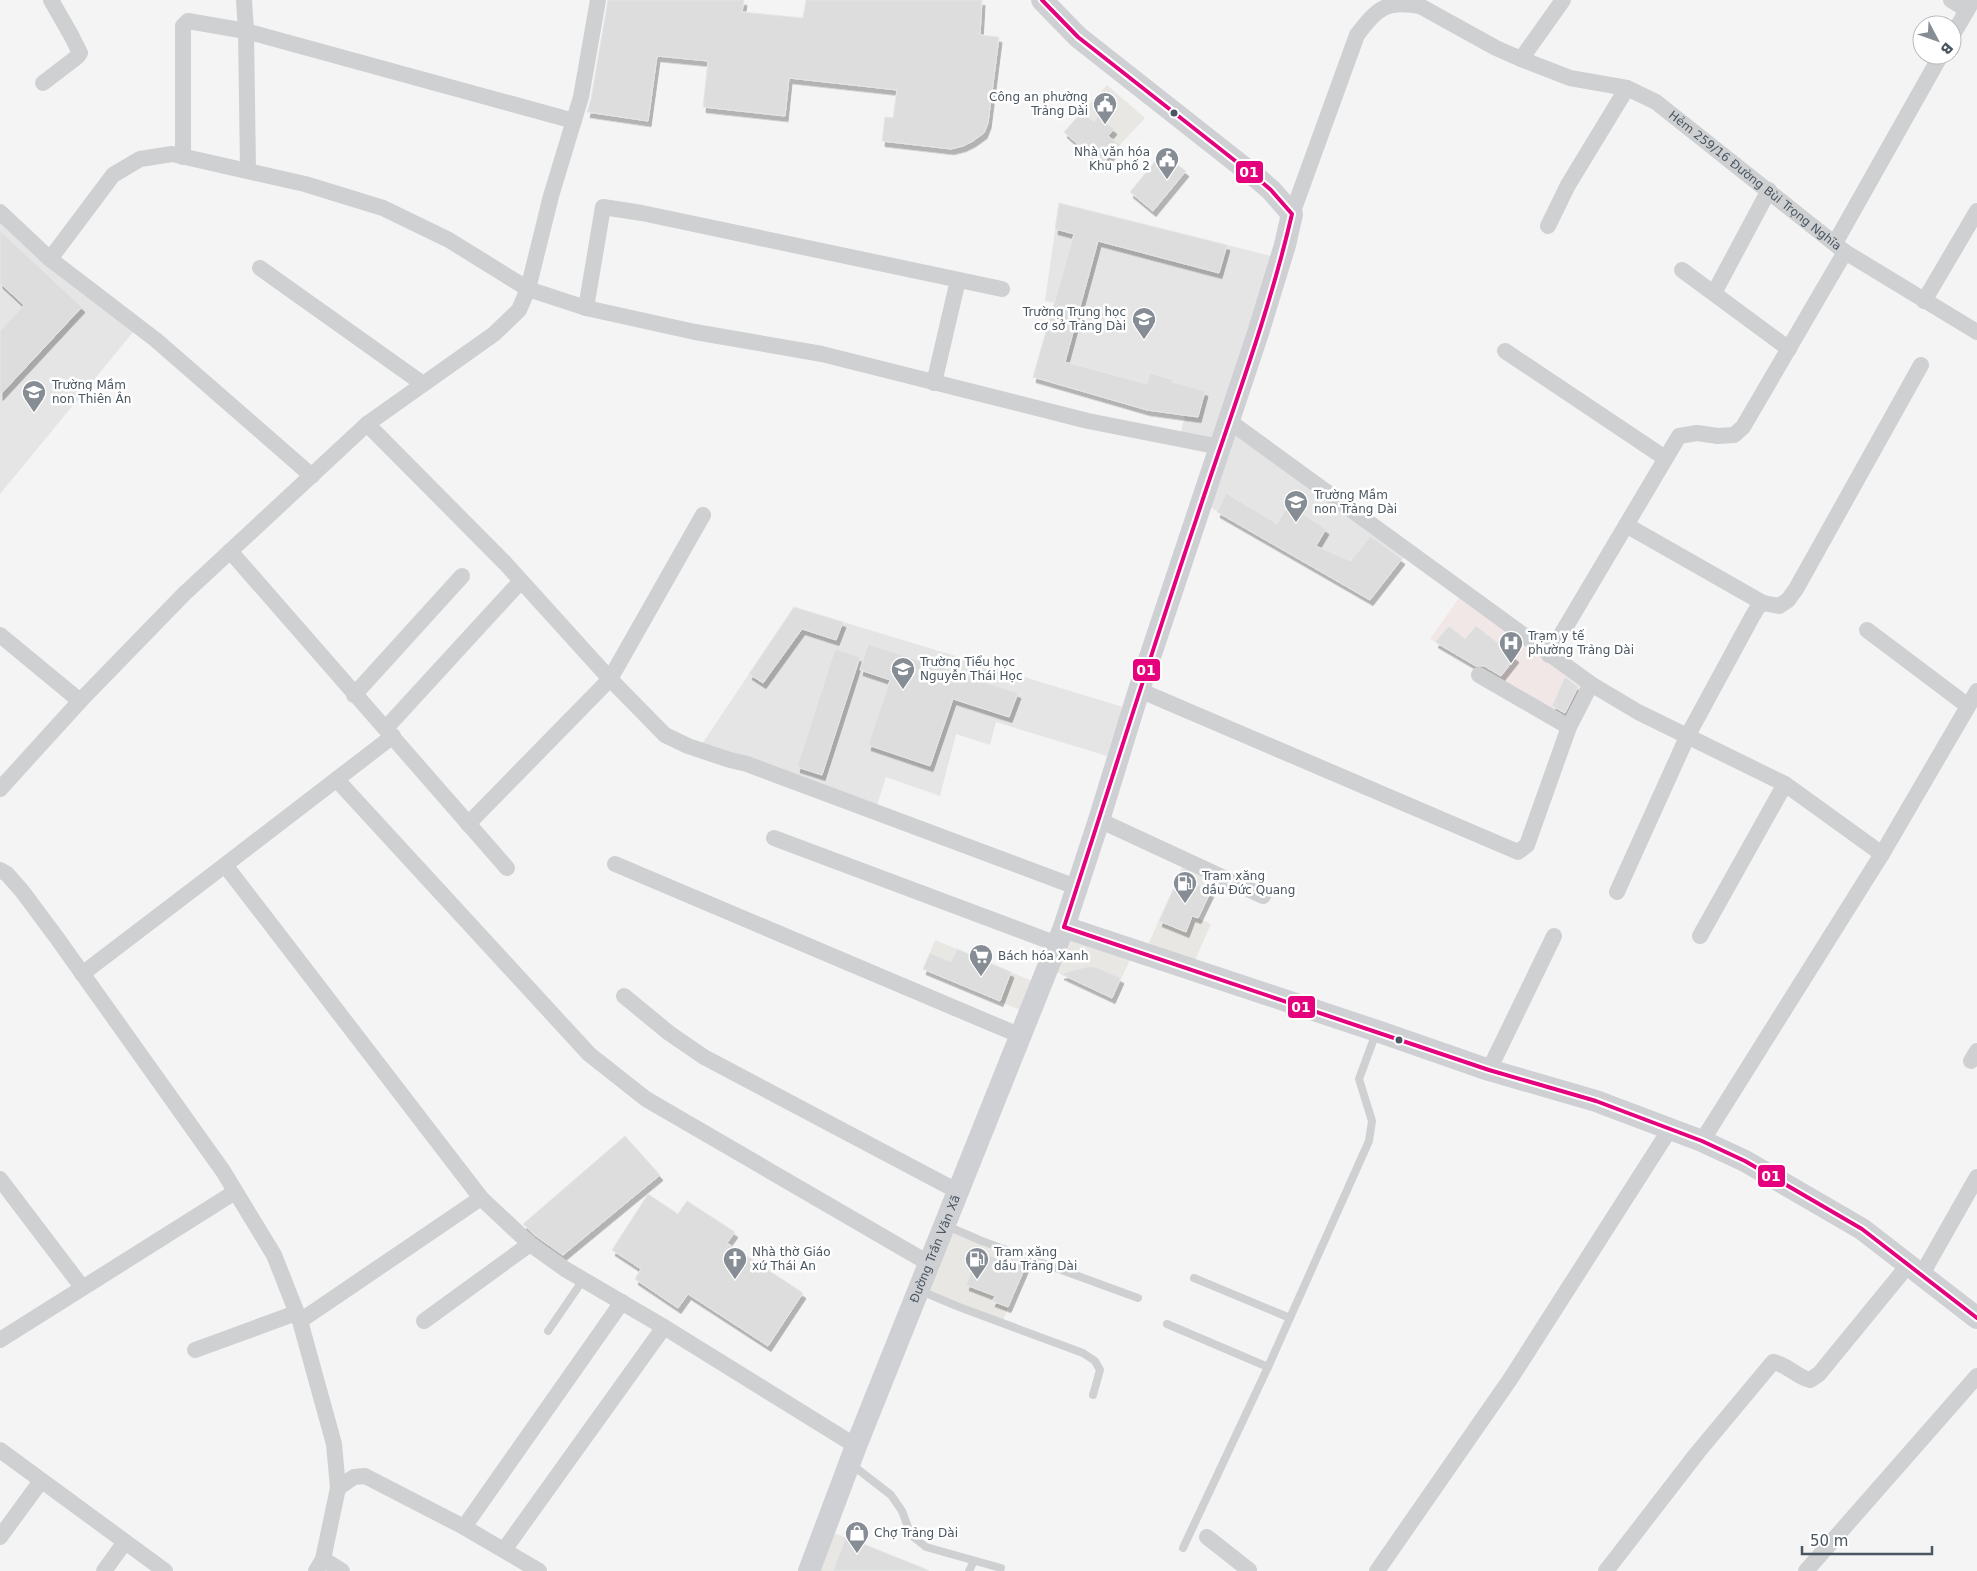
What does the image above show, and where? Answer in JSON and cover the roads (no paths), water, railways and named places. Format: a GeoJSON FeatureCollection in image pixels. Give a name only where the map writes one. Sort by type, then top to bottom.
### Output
{"type":"FeatureCollection","features":[{"type":"Feature","properties":{"kind":"street"},"geometry":{"type":"LineString","coordinates":[[42,83],[78,57],[80,52],[51,0]]}},
{"type":"Feature","properties":{"kind":"street"},"geometry":{"type":"LineString","coordinates":[[244,0],[248,170]]}},
{"type":"Feature","properties":{"kind":"street"},"geometry":{"type":"LineString","coordinates":[[0,789],[80,701],[184,594],[367,424],[494,334],[519,310],[528,289],[551,196],[581,97],[598,0]]}},
{"type":"Feature","properties":{"kind":"street"},"geometry":{"type":"LineString","coordinates":[[1042,0],[1078,36],[1272,190],[1292,214]]}},
{"type":"Feature","properties":{"kind":"street"},"geometry":{"type":"LineString","coordinates":[[1521,59],[1563,0]]}},
{"type":"Feature","properties":{"kind":"street"},"geometry":{"type":"LineString","coordinates":[[1951,0],[1970,5],[1962,19]]}},
{"type":"Feature","properties":{"kind":"street"},"geometry":{"type":"LineString","coordinates":[[1292,214],[1357,35],[1382,2]]}},
{"type":"Feature","properties":{"kind":"street","name":"Hẻm 259/16 Đường Bùi Trọng Nghĩa"},"geometry":{"type":"LineString","coordinates":[[1382,2],[1420,6],[1496,48],[1521,59],[1570,78],[1627,88],[1656,102],[1840,247],[1924,301],[1977,332]]}},
{"type":"Feature","properties":{"kind":"street"},"geometry":{"type":"LineString","coordinates":[[183,156],[183,26],[188,21],[246,31],[574,121]]}},
{"type":"Feature","properties":{"kind":"street"},"geometry":{"type":"LineString","coordinates":[[1549,655],[1679,436],[1697,433],[1718,436],[1734,435],[1742,426],[1789,349],[1840,247],[1937,65]]}},
{"type":"Feature","properties":{"kind":"street"},"geometry":{"type":"LineString","coordinates":[[1548,226],[1568,185],[1627,88]]}},
{"type":"Feature","properties":{"kind":"street"},"geometry":{"type":"LineString","coordinates":[[50,259],[113,174],[140,159],[172,154],[305,184],[383,208],[449,240],[528,289],[586,308],[695,332],[822,354],[1088,421],[1220,447]]}},
{"type":"Feature","properties":{"kind":"street"},"geometry":{"type":"LineString","coordinates":[[1714,293],[1769,190]]}},
{"type":"Feature","properties":{"kind":"street"},"geometry":{"type":"LineString","coordinates":[[586,308],[603,207],[642,213],[1002,289]]}},
{"type":"Feature","properties":{"kind":"street"},"geometry":{"type":"LineString","coordinates":[[1924,301],[1977,211]]}},
{"type":"Feature","properties":{"kind":"street"},"geometry":{"type":"LineString","coordinates":[[0,212],[50,259],[156,340],[312,476]]}},
{"type":"Feature","properties":{"kind":"street","name":"Đường Trần Văn Xã"},"geometry":{"type":"LineString","coordinates":[[810,1571],[853,1454],[1060,936],[1099,820],[1139,690],[1229,422],[1282,253],[1292,214]]}},
{"type":"Feature","properties":{"kind":"street"},"geometry":{"type":"LineString","coordinates":[[260,268],[423,384]]}},
{"type":"Feature","properties":{"kind":"street"},"geometry":{"type":"LineString","coordinates":[[1682,270],[1789,349]]}},
{"type":"Feature","properties":{"kind":"street"},"geometry":{"type":"LineString","coordinates":[[934,383],[958,280]]}},
{"type":"Feature","properties":{"kind":"street"},"geometry":{"type":"LineString","coordinates":[[1506,351],[1665,458]]}},
{"type":"Feature","properties":{"kind":"street"},"geometry":{"type":"LineString","coordinates":[[1626,525],[1763,603],[1779,606],[1788,600],[1796,589],[1921,364]]}},
{"type":"Feature","properties":{"kind":"street"},"geometry":{"type":"LineString","coordinates":[[1229,422],[1591,684],[1638,712],[1786,784],[1882,854]]}},
{"type":"Feature","properties":{"kind":"street"},"geometry":{"type":"LineString","coordinates":[[367,424],[504,563],[610,679],[665,735],[688,746],[747,764],[1076,887]]}},
{"type":"Feature","properties":{"kind":"street"},"geometry":{"type":"LineString","coordinates":[[468,824],[610,679],[703,515]]}},
{"type":"Feature","properties":{"kind":"street"},"geometry":{"type":"LineString","coordinates":[[230,551],[507,868]]}},
{"type":"Feature","properties":{"kind":"street"},"geometry":{"type":"LineString","coordinates":[[354,695],[462,576]]}},
{"type":"Feature","properties":{"kind":"street"},"geometry":{"type":"LineString","coordinates":[[82,974],[337,780],[389,732],[520,582]]}},
{"type":"Feature","properties":{"kind":"street"},"geometry":{"type":"LineString","coordinates":[[1617,892],[1688,735],[1752,617],[1763,603]]}},
{"type":"Feature","properties":{"kind":"street"},"geometry":{"type":"LineString","coordinates":[[1867,630],[1968,706]]}},
{"type":"Feature","properties":{"kind":"street"},"geometry":{"type":"LineString","coordinates":[[0,635],[80,701]]}},
{"type":"Feature","properties":{"kind":"street"},"geometry":{"type":"LineString","coordinates":[[1479,675],[1569,728]]}},
{"type":"Feature","properties":{"kind":"street"},"geometry":{"type":"LineString","coordinates":[[1139,690],[1518,852],[1527,845],[1569,728],[1591,684]]}},
{"type":"Feature","properties":{"kind":"street"},"geometry":{"type":"LineString","coordinates":[[1702,1141],[1882,854],[1977,691]]}},
{"type":"Feature","properties":{"kind":"street"},"geometry":{"type":"LineString","coordinates":[[337,780],[589,1054],[617,1077],[646,1099],[702,1134],[930,1264]]}},
{"type":"Feature","properties":{"kind":"street"},"geometry":{"type":"LineString","coordinates":[[1700,936],[1786,784]]}},
{"type":"Feature","properties":{"kind":"street"},"geometry":{"type":"LineString","coordinates":[[1099,820],[1263,896]]}},
{"type":"Feature","properties":{"kind":"street"},"geometry":{"type":"LineString","coordinates":[[774,838],[1060,936],[1377,1031],[1489,1070],[1596,1102],[1670,1128],[1745,1161],[1805,1194],[1862,1229],[1977,1318]]}},
{"type":"Feature","properties":{"kind":"street"},"geometry":{"type":"LineString","coordinates":[[614,864],[1020,1036]]}},
{"type":"Feature","properties":{"kind":"street"},"geometry":{"type":"LineString","coordinates":[[225,865],[481,1198],[530,1244],[565,1269],[664,1326],[853,1454]]}},
{"type":"Feature","properties":{"kind":"street"},"geometry":{"type":"LineString","coordinates":[[2,875],[22,891],[82,974],[223,1171],[274,1255],[298,1317],[334,1444],[338,1488],[320,1565],[342,1571]]}},
{"type":"Feature","properties":{"kind":"street"},"geometry":{"type":"LineString","coordinates":[[1489,1070],[1554,936]]}},
{"type":"Feature","properties":{"kind":"street"},"geometry":{"type":"LineString","coordinates":[[624,996],[669,1033],[704,1057],[959,1192]]}},
{"type":"Feature","properties":{"kind":"street"},"geometry":{"type":"LineString","coordinates":[[1378,1571],[1511,1378],[1670,1128]]}},
{"type":"Feature","properties":{"kind":"street"},"geometry":{"type":"LineString","coordinates":[[1606,1571],[1698,1452],[1766,1369],[1773,1362],[1781,1363],[1799,1377],[1810,1380],[1819,1374],[1915,1269],[1977,1177]]}},
{"type":"Feature","properties":{"kind":"street"},"geometry":{"type":"LineString","coordinates":[[0,1179],[82,1287]]}},
{"type":"Feature","properties":{"kind":"street"},"geometry":{"type":"LineString","coordinates":[[0,1340],[235,1192]]}},
{"type":"Feature","properties":{"kind":"street"},"geometry":{"type":"LineString","coordinates":[[195,1350],[298,1317],[481,1198]]}},
{"type":"Feature","properties":{"kind":"street"},"geometry":{"type":"LineString","coordinates":[[424,1321],[530,1244]]}},
{"type":"Feature","properties":{"kind":"street"},"geometry":{"type":"LineString","coordinates":[[464,1527],[622,1302]]}},
{"type":"Feature","properties":{"kind":"street"},"geometry":{"type":"LineString","coordinates":[[504,1550],[664,1326]]}},
{"type":"Feature","properties":{"kind":"street"},"geometry":{"type":"LineString","coordinates":[[1806,1571],[1977,1376]]}},
{"type":"Feature","properties":{"kind":"street"},"geometry":{"type":"LineString","coordinates":[[0,1450],[165,1571]]}},
{"type":"Feature","properties":{"kind":"street"},"geometry":{"type":"LineString","coordinates":[[338,1488],[354,1477],[365,1476],[380,1482],[464,1527],[539,1571]]}},
{"type":"Feature","properties":{"kind":"street"},"geometry":{"type":"LineString","coordinates":[[0,1537],[41,1481]]}},
{"type":"Feature","properties":{"kind":"street"},"geometry":{"type":"LineString","coordinates":[[1207,1537],[1250,1571]]}},
{"type":"Feature","properties":{"kind":"street"},"geometry":{"type":"LineString","coordinates":[[104,1571],[125,1542]]}},
{"type":"Feature","properties":{"kind":"lane"},"geometry":{"type":"LineString","coordinates":[[1183,1548],[1268,1367],[1369,1141],[1372,1122],[1359,1079],[1377,1031]]}},
{"type":"Feature","properties":{"kind":"lane"},"geometry":{"type":"LineString","coordinates":[[945,1225],[982,1241],[1138,1298]]}},
{"type":"Feature","properties":{"kind":"lane"},"geometry":{"type":"LineString","coordinates":[[1194,1278],[1290,1318]]}},
{"type":"Feature","properties":{"kind":"lane"},"geometry":{"type":"LineString","coordinates":[[548,1331],[583,1280]]}},
{"type":"Feature","properties":{"kind":"lane"},"geometry":{"type":"LineString","coordinates":[[920,1290],[959,1307],[1083,1353],[1095,1360],[1100,1370],[1093,1395]]}},
{"type":"Feature","properties":{"kind":"lane"},"geometry":{"type":"LineString","coordinates":[[1167,1324],[1268,1367]]}},
{"type":"Feature","properties":{"kind":"lane"},"geometry":{"type":"LineString","coordinates":[[853,1454],[891,1495],[902,1512],[911,1535],[926,1547],[1001,1568]]}},
{"type":"Feature","properties":{"kind":"lane"},"geometry":{"type":"LineString","coordinates":[[969,1571],[974,1561]]}},
{"type":"Feature","properties":{"kind":"place","name":"Công an phường Trảng Dài"},"geometry":{"type":"Point","coordinates":[1105,125]}},
{"type":"Feature","properties":{"kind":"place","name":"Nhà văn hóa Khu phố 2"},"geometry":{"type":"Point","coordinates":[1167,180]}},
{"type":"Feature","properties":{"kind":"place","name":"Trường Trung học cơ sở Trảng Dài"},"geometry":{"type":"Point","coordinates":[1144,340]}},
{"type":"Feature","properties":{"kind":"place","name":"Trường Mầm non Thiên Ân"},"geometry":{"type":"Point","coordinates":[34,413]}},
{"type":"Feature","properties":{"kind":"place","name":"Trường Mầm non Trảng Dài"},"geometry":{"type":"Point","coordinates":[1296,523]}},
{"type":"Feature","properties":{"kind":"place","name":"Trạm y tế phường Trảng Dài"},"geometry":{"type":"Point","coordinates":[1511,664]}},
{"type":"Feature","properties":{"kind":"place","name":"Trường Tiểu học Nguyễn Thái Học"},"geometry":{"type":"Point","coordinates":[903,690]}},
{"type":"Feature","properties":{"kind":"place","name":"Trạm xăng dầu Đức Quang"},"geometry":{"type":"Point","coordinates":[1185,904]}},
{"type":"Feature","properties":{"kind":"place","name":"Bách hóa Xanh"},"geometry":{"type":"Point","coordinates":[981,977]}},
{"type":"Feature","properties":{"kind":"place","name":"Nhà thờ Giáo xứ Thái An"},"geometry":{"type":"Point","coordinates":[735,1280]}},
{"type":"Feature","properties":{"kind":"place","name":"Trạm xăng dầu Trảng Dài"},"geometry":{"type":"Point","coordinates":[977,1280]}},
{"type":"Feature","properties":{"kind":"place","name":"Chợ Trảng Dài"},"geometry":{"type":"Point","coordinates":[857,1554]}}]}
